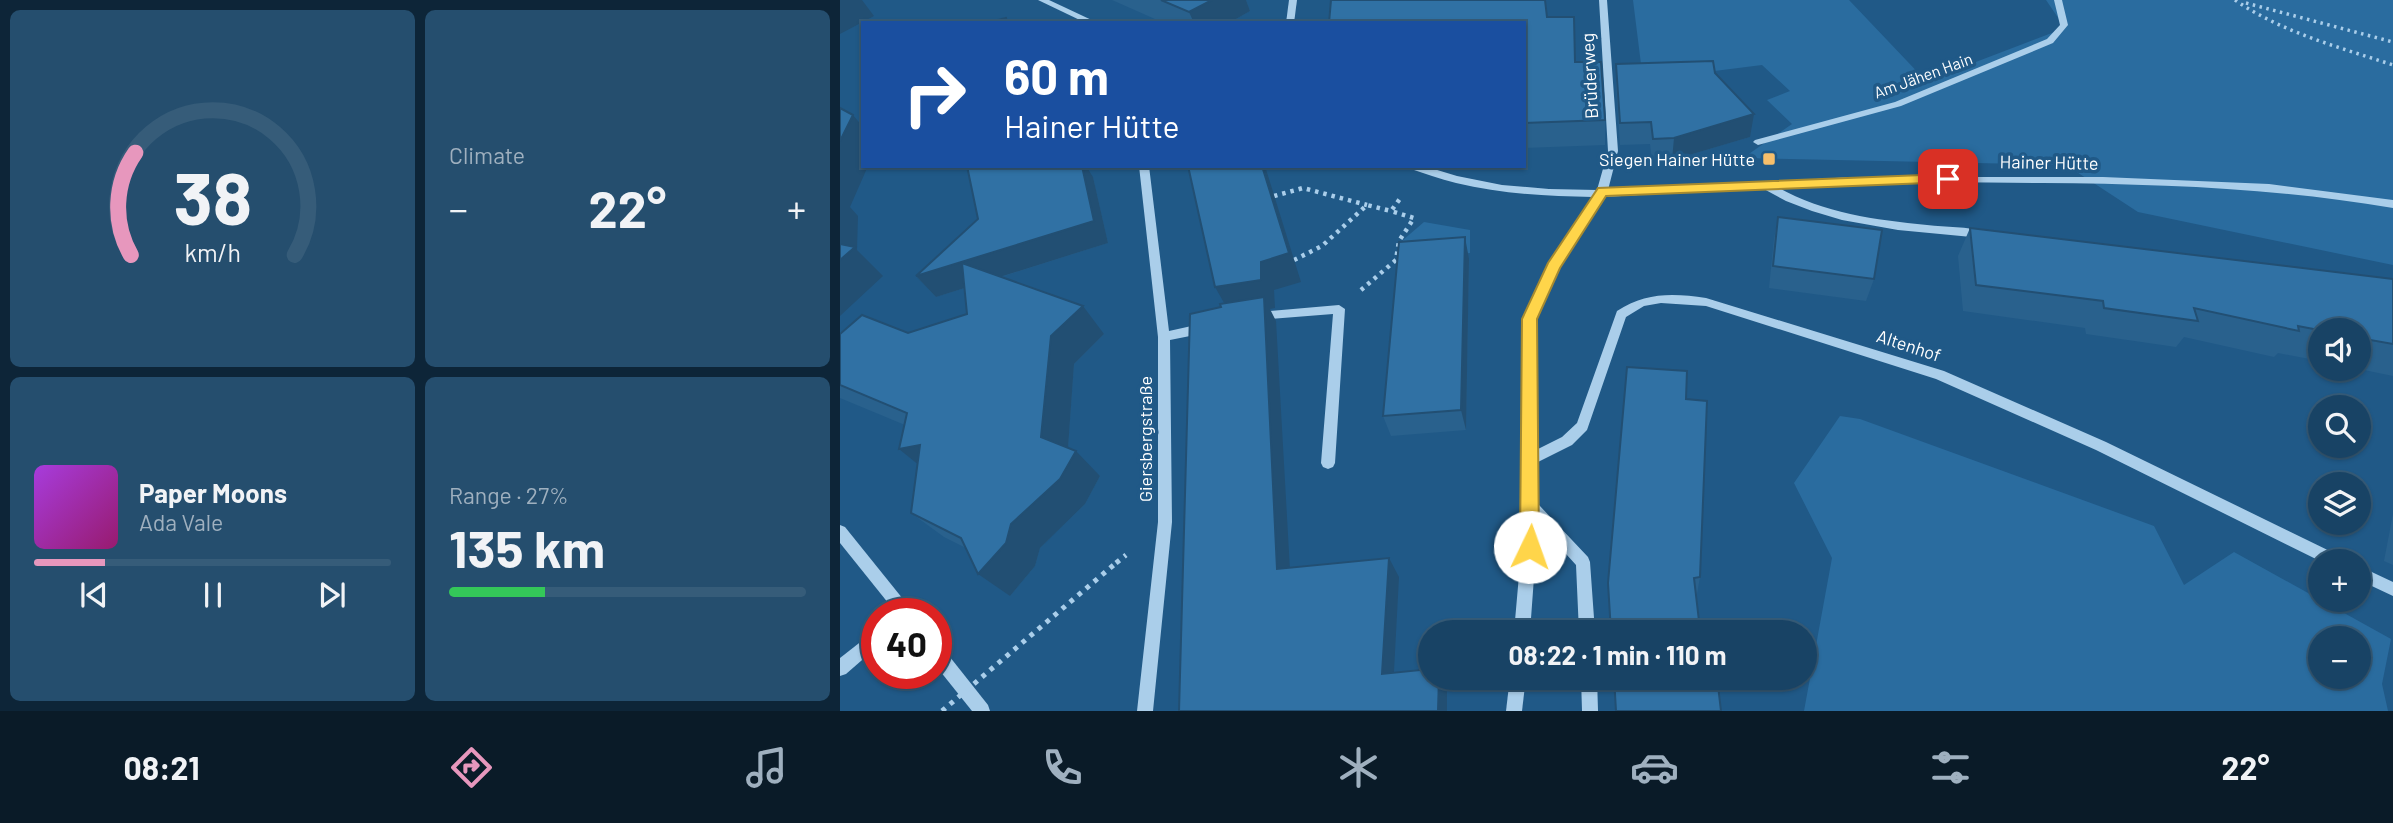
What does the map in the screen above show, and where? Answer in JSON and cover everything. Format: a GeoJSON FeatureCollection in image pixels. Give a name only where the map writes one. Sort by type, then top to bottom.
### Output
{"type":"FeatureCollection","features":[{"type":"Feature","properties":{"kind":"street"},"geometry":{"type":"LineString","coordinates":[[1042,0],[1083,16]]}},
{"type":"Feature","properties":{"kind":"street"},"geometry":{"type":"LineString","coordinates":[[1290,21],[1293,0]]}},
{"type":"Feature","properties":{"kind":"street","name":"Brüderweg"},"geometry":{"type":"LineString","coordinates":[[1523,620],[1532,507],[1530,319],[1553,267],[1602,192],[1614,151],[1603,0]]}},
{"type":"Feature","properties":{"kind":"street","name":"Am Jähen Hain"},"geometry":{"type":"LineString","coordinates":[[1758,142],[1898,104],[2050,41],[2064,25],[2058,0]]}},
{"type":"Feature","properties":{"kind":"street","name":"Giersbergstraße"},"geometry":{"type":"LineString","coordinates":[[1144,168],[1164,337],[1165,522],[1145,711]]}},
{"type":"Feature","properties":{"kind":"street","name":"Hainer Hütte"},"geometry":{"type":"LineString","coordinates":[[1417,168],[1481,184],[1527,191],[1602,192],[1948,179],[2209,182],[2328,192],[2393,204]]}},
{"type":"Feature","properties":{"kind":"street"},"geometry":{"type":"LineString","coordinates":[[1765,185],[1789,201],[1823,212],[1997,236]]}},
{"type":"Feature","properties":{"kind":"street","name":"Altenhof"},"geometry":{"type":"LineString","coordinates":[[1531,459],[1567,441],[1582,426],[1621,314],[1634,304],[1676,297],[1706,302],[1940,375],[2101,446],[2311,549]]}},
{"type":"Feature","properties":{"kind":"street"},"geometry":{"type":"LineString","coordinates":[[1245,319],[1339,309],[1328,463]]}},
{"type":"Feature","properties":{"kind":"street"},"geometry":{"type":"LineString","coordinates":[[1164,337],[1218,325]]}},
{"type":"Feature","properties":{"kind":"street"},"geometry":{"type":"LineString","coordinates":[[1532,507],[1583,562],[1586,620]]}},
{"type":"Feature","properties":{"kind":"street"},"geometry":{"type":"LineString","coordinates":[[840,532],[892,598]]}},
{"type":"Feature","properties":{"kind":"street"},"geometry":{"type":"LineString","coordinates":[[2371,579],[2393,589]]}},
{"type":"Feature","properties":{"kind":"street"},"geometry":{"type":"LineString","coordinates":[[840,668],[861,650]]}},
{"type":"Feature","properties":{"kind":"street"},"geometry":{"type":"LineString","coordinates":[[952,673],[982,711]]}},
{"type":"Feature","properties":{"kind":"street"},"geometry":{"type":"LineString","coordinates":[[1514,711],[1516,690]]}},
{"type":"Feature","properties":{"kind":"street"},"geometry":{"type":"LineString","coordinates":[[1589,690],[1590,711]]}},
{"type":"Feature","properties":{"kind":"path"},"geometry":{"type":"LineString","coordinates":[[2235,0],[2393,42]]}},
{"type":"Feature","properties":{"kind":"path"},"geometry":{"type":"LineString","coordinates":[[2241,2],[2254,13],[2306,37],[2393,65]]}},
{"type":"Feature","properties":{"kind":"path"},"geometry":{"type":"LineString","coordinates":[[1391,211],[1417,168]]}},
{"type":"Feature","properties":{"kind":"path"},"geometry":{"type":"LineString","coordinates":[[1275,196],[1303,188],[1414,218],[1399,241],[1396,260],[1339,309]]}},
{"type":"Feature","properties":{"kind":"path"},"geometry":{"type":"LineString","coordinates":[[1294,260],[1322,246],[1367,205]]}},
{"type":"Feature","properties":{"kind":"path"},"geometry":{"type":"LineString","coordinates":[[942,711],[1116,564]]}},
{"type":"Feature","properties":{"kind":"shaded area"},"geometry":{"type":"Polygon","coordinates":[[[1633,0],[1849,0],[1926,81],[2065,28],[2046,0],[2393,0],[2393,265],[2138,212],[2066,165],[1743,158],[1792,124],[1767,100],[1790,91],[1762,65],[1643,80],[1633,0]]]}},
{"type":"Feature","properties":{"kind":"shaded area"},"geometry":{"type":"Polygon","coordinates":[[[1424,222],[1470,230],[1470,253],[1399,259],[1403,240],[1424,222]]]}},
{"type":"Feature","properties":{"kind":"shaded area"},"geometry":{"type":"Polygon","coordinates":[[[1840,416],[1860,419],[2154,526],[2184,585],[2234,552],[2308,593],[2308,612],[2342,612],[2368,626],[2308,626],[2308,689],[2371,689],[2371,628],[2391,639],[2382,684],[2388,711],[1804,711],[1808,690],[1817,690],[1817,640],[1832,558],[1794,483],[1840,416]]]}},
{"type":"Feature","properties":{"kind":"building"},"geometry":{"type":"Polygon","coordinates":[[[1161,0],[1212,0],[1189,12],[1161,0]]]}},
{"type":"Feature","properties":{"kind":"building"},"geometry":{"type":"Polygon","coordinates":[[[1331,0],[1545,0],[1547,17],[1574,17],[1575,62],[1601,62],[1605,120],[1526,123],[1526,21],[1329,21],[1331,0]]]}},
{"type":"Feature","properties":{"kind":"building"},"geometry":{"type":"Polygon","coordinates":[[[1713,61],[1715,73],[1754,114],[1674,138],[1653,139],[1651,122],[1620,123],[1616,64],[1713,61]]]}},
{"type":"Feature","properties":{"kind":"building"},"geometry":{"type":"Polygon","coordinates":[[[840,108],[853,115],[840,141],[840,108]]]}},
{"type":"Feature","properties":{"kind":"building"},"geometry":{"type":"Polygon","coordinates":[[[967,168],[1082,168],[1094,221],[916,276],[978,219],[967,168]]]}},
{"type":"Feature","properties":{"kind":"building"},"geometry":{"type":"Polygon","coordinates":[[[1188,168],[1263,168],[1289,253],[1261,262],[1261,280],[1215,287],[1188,168]]]}},
{"type":"Feature","properties":{"kind":"building"},"geometry":{"type":"Polygon","coordinates":[[[1778,217],[1882,230],[1874,279],[1773,266],[1778,217]]]}},
{"type":"Feature","properties":{"kind":"building"},"geometry":{"type":"Polygon","coordinates":[[[1970,228],[2393,279],[2393,344],[2371,340],[2371,318],[2308,318],[2308,328],[2298,326],[2299,331],[2194,308],[2198,321],[2104,308],[2103,301],[1976,285],[1970,228]]]}},
{"type":"Feature","properties":{"kind":"building"},"geometry":{"type":"Polygon","coordinates":[[[1465,237],[1461,410],[1383,416],[1399,242],[1465,237]]]}},
{"type":"Feature","properties":{"kind":"building"},"geometry":{"type":"Polygon","coordinates":[[[840,244],[855,247],[840,260],[840,244]]]}},
{"type":"Feature","properties":{"kind":"building"},"geometry":{"type":"Polygon","coordinates":[[[962,263],[1083,306],[1051,336],[1041,437],[1076,451],[1060,479],[1011,524],[1006,543],[978,574],[961,538],[911,513],[920,445],[899,449],[907,413],[840,385],[840,334],[862,315],[908,333],[967,314],[962,263]]]}},
{"type":"Feature","properties":{"kind":"building"},"geometry":{"type":"Polygon","coordinates":[[[1264,297],[1277,569],[1389,558],[1382,674],[1418,670],[1418,690],[1439,690],[1438,711],[1179,711],[1190,314],[1221,307],[1220,304],[1264,297]]]}},
{"type":"Feature","properties":{"kind":"building"},"geometry":{"type":"Polygon","coordinates":[[[1627,367],[1687,371],[1686,399],[1707,401],[1700,577],[1694,578],[1699,620],[1610,620],[1608,583],[1627,367]]]}},
{"type":"Feature","properties":{"kind":"building"},"geometry":{"type":"Polygon","coordinates":[[[1615,690],[1719,690],[1721,711],[1616,711],[1615,690]]]}},
{"type":"Feature","properties":{"kind":"place","name":"Siegen Hainer Hütte"},"geometry":{"type":"Point","coordinates":[1769,159]}},
{"type":"Feature","properties":{"kind":"route"},"geometry":{"type":"LineString","coordinates":[[1530,547],[1530,319],[1553,267],[1602,192],[1784,183],[1948,179]]}}]}
